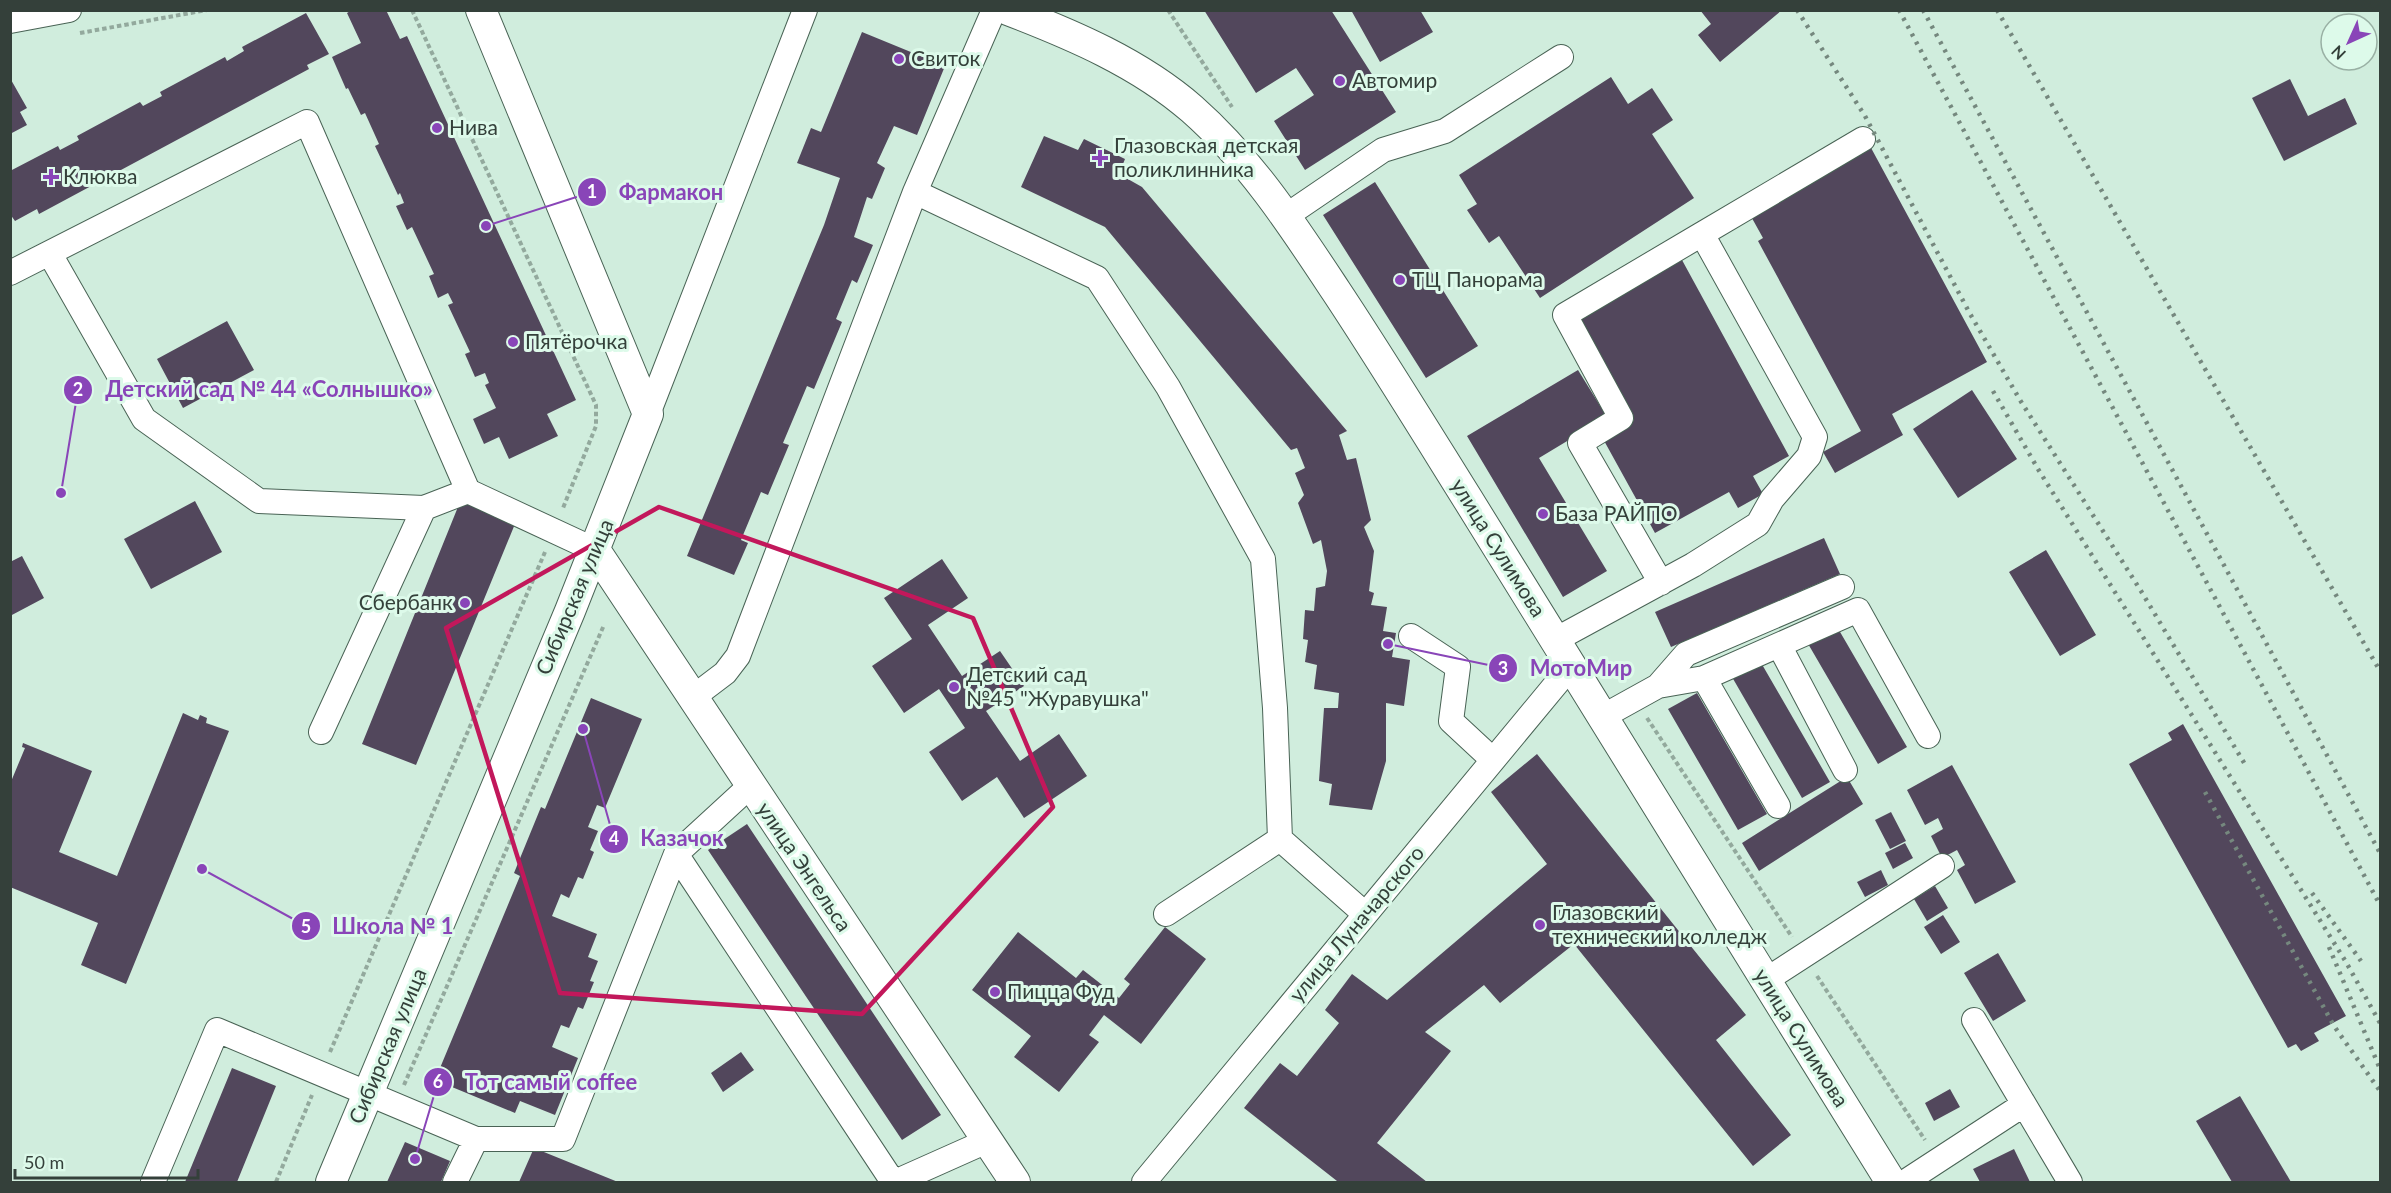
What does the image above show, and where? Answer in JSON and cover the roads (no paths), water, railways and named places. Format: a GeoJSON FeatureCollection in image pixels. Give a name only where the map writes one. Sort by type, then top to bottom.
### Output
{"type":"FeatureCollection","features":[{"type":"Feature","properties":{"kind":"main road"},"geometry":{"type":"LineString","coordinates":[[481,10],[648,414]]}},
{"type":"Feature","properties":{"kind":"main road","name":"улица Сулимова"},"geometry":{"type":"LineString","coordinates":[[1008,10],[1120,58],[1190,107],[1227,142],[1268,189],[1383,362],[1891,1182]]}},
{"type":"Feature","properties":{"kind":"main road","name":"Сибирская улица"},"geometry":{"type":"LineString","coordinates":[[332,1182],[595,550],[648,414]]}},
{"type":"Feature","properties":{"kind":"main road","name":"улица Энгельса"},"geometry":{"type":"LineString","coordinates":[[595,550],[1015,1182]]}},
{"type":"Feature","properties":{"kind":"street"},"geometry":{"type":"LineString","coordinates":[[10,21],[69,10]]}},
{"type":"Feature","properties":{"kind":"street"},"geometry":{"type":"LineString","coordinates":[[648,414],[805,10]]}},
{"type":"Feature","properties":{"kind":"street"},"geometry":{"type":"LineString","coordinates":[[692,698],[725,673],[738,656],[915,192],[994,10]]}},
{"type":"Feature","properties":{"kind":"street"},"geometry":{"type":"LineString","coordinates":[[1286,216],[1383,150],[1445,131],[1561,57]]}},
{"type":"Feature","properties":{"kind":"street"},"geometry":{"type":"LineString","coordinates":[[10,273],[307,122],[468,491],[595,550]]}},
{"type":"Feature","properties":{"kind":"street"},"geometry":{"type":"LineString","coordinates":[[1661,583],[1580,443],[1621,418],[1565,315],[1863,139]]}},
{"type":"Feature","properties":{"kind":"street"},"geometry":{"type":"LineString","coordinates":[[915,192],[1096,279],[1168,387],[1263,559],[1275,708],[1280,839],[1365,914]]}},
{"type":"Feature","properties":{"kind":"street"},"geometry":{"type":"LineString","coordinates":[[1555,640],[1661,583],[1758,524],[1772,499],[1809,456],[1815,436],[1702,234]]}},
{"type":"Feature","properties":{"kind":"street"},"geometry":{"type":"LineString","coordinates":[[50,254],[144,418],[259,501],[424,508],[468,491]]}},
{"type":"Feature","properties":{"kind":"street"},"geometry":{"type":"LineString","coordinates":[[321,732],[424,508]]}},
{"type":"Feature","properties":{"kind":"street"},"geometry":{"type":"LineString","coordinates":[[1658,686],[1686,654],[1842,587]]}},
{"type":"Feature","properties":{"kind":"street"},"geometry":{"type":"LineString","coordinates":[[1602,717],[1658,686],[1704,678],[1858,610],[1928,736]]}},
{"type":"Feature","properties":{"kind":"street"},"geometry":{"type":"LineString","coordinates":[[1411,636],[1458,667],[1451,721],[1493,760]]}},
{"type":"Feature","properties":{"kind":"street"},"geometry":{"type":"LineString","coordinates":[[1779,645],[1845,770]]}},
{"type":"Feature","properties":{"kind":"street","name":"улица Луначарского"},"geometry":{"type":"LineString","coordinates":[[1144,1182],[1571,666]]}},
{"type":"Feature","properties":{"kind":"street"},"geometry":{"type":"LineString","coordinates":[[1704,678],[1778,806]]}},
{"type":"Feature","properties":{"kind":"street"},"geometry":{"type":"LineString","coordinates":[[153,1182],[217,1030],[476,1138],[563,1139],[676,854],[750,786]]}},
{"type":"Feature","properties":{"kind":"street"},"geometry":{"type":"LineString","coordinates":[[1166,914],[1280,839]]}},
{"type":"Feature","properties":{"kind":"street"},"geometry":{"type":"LineString","coordinates":[[676,854],[894,1182],[987,1141]]}},
{"type":"Feature","properties":{"kind":"street"},"geometry":{"type":"LineString","coordinates":[[1766,980],[1942,866]]}},
{"type":"Feature","properties":{"kind":"street"},"geometry":{"type":"LineString","coordinates":[[1974,1020],[2070,1182]]}},
{"type":"Feature","properties":{"kind":"street"},"geometry":{"type":"LineString","coordinates":[[1905,1182],[2023,1105]]}},
{"type":"Feature","properties":{"kind":"street"},"geometry":{"type":"LineString","coordinates":[[456,1182],[476,1138]]}},
{"type":"Feature","properties":{"kind":"railway"},"geometry":{"type":"LineString","coordinates":[[1797,10],[1865,116],[1969,312],[2020,400],[2141,591],[2246,766]]}},
{"type":"Feature","properties":{"kind":"railway"},"geometry":{"type":"LineString","coordinates":[[1899,10],[2380,905]]}},
{"type":"Feature","properties":{"kind":"railway"},"geometry":{"type":"LineString","coordinates":[[1923,10],[2380,853]]}},
{"type":"Feature","properties":{"kind":"railway"},"geometry":{"type":"LineString","coordinates":[[1997,10],[2380,671]]}},
{"type":"Feature","properties":{"kind":"railway"},"geometry":{"type":"LineString","coordinates":[[1993,391],[2038,469],[2346,962],[2380,1023]]}},
{"type":"Feature","properties":{"kind":"railway"},"geometry":{"type":"LineString","coordinates":[[2205,792],[2334,1026],[2380,1091]]}},
{"type":"Feature","properties":{"kind":"railway"},"geometry":{"type":"LineString","coordinates":[[2312,893],[2361,961]]}},
{"type":"Feature","properties":{"kind":"railway"},"geometry":{"type":"LineString","coordinates":[[2329,947],[2380,1069]]}},
{"type":"Feature","properties":{"kind":"place","name":"Свиток"},"geometry":{"type":"Point","coordinates":[899,59]}},
{"type":"Feature","properties":{"kind":"place","name":"Автомир"},"geometry":{"type":"Point","coordinates":[1340,81]}},
{"type":"Feature","properties":{"kind":"place","name":"Нива"},"geometry":{"type":"Point","coordinates":[437,128]}},
{"type":"Feature","properties":{"kind":"place","name":"Глазовская детская поликлинника"},"geometry":{"type":"Point","coordinates":[1100,158]}},
{"type":"Feature","properties":{"kind":"place","name":"Клюква"},"geometry":{"type":"Point","coordinates":[51,177]}},
{"type":"Feature","properties":{"kind":"place","name":"Фармакон"},"geometry":{"type":"Point","coordinates":[486,226]}},
{"type":"Feature","properties":{"kind":"place","name":"ТЦ Панорама"},"geometry":{"type":"Point","coordinates":[1400,280]}},
{"type":"Feature","properties":{"kind":"place","name":"Пятёрочка"},"geometry":{"type":"Point","coordinates":[513,342]}},
{"type":"Feature","properties":{"kind":"place","name":"Детский сад № 44 «Солнышко»"},"geometry":{"type":"Point","coordinates":[61,493]}},
{"type":"Feature","properties":{"kind":"place","name":"База РАЙПО"},"geometry":{"type":"Point","coordinates":[1543,514]}},
{"type":"Feature","properties":{"kind":"place","name":"Сбербанк"},"geometry":{"type":"Point","coordinates":[465,603]}},
{"type":"Feature","properties":{"kind":"place","name":"МотоМир"},"geometry":{"type":"Point","coordinates":[1388,644]}},
{"type":"Feature","properties":{"kind":"place","name":"Детский сад №45 \"Журавушка\""},"geometry":{"type":"Point","coordinates":[954,687]}},
{"type":"Feature","properties":{"kind":"place","name":"Казачок"},"geometry":{"type":"Point","coordinates":[583,729]}},
{"type":"Feature","properties":{"kind":"place","name":"Школа № 1"},"geometry":{"type":"Point","coordinates":[202,869]}},
{"type":"Feature","properties":{"kind":"place","name":"Глазовский технический колледж"},"geometry":{"type":"Point","coordinates":[1540,925]}},
{"type":"Feature","properties":{"kind":"place","name":"Пицца Фуд"},"geometry":{"type":"Point","coordinates":[995,992]}},
{"type":"Feature","properties":{"kind":"place","name":"Тот самый coffee"},"geometry":{"type":"Point","coordinates":[415,1159]}}]}
